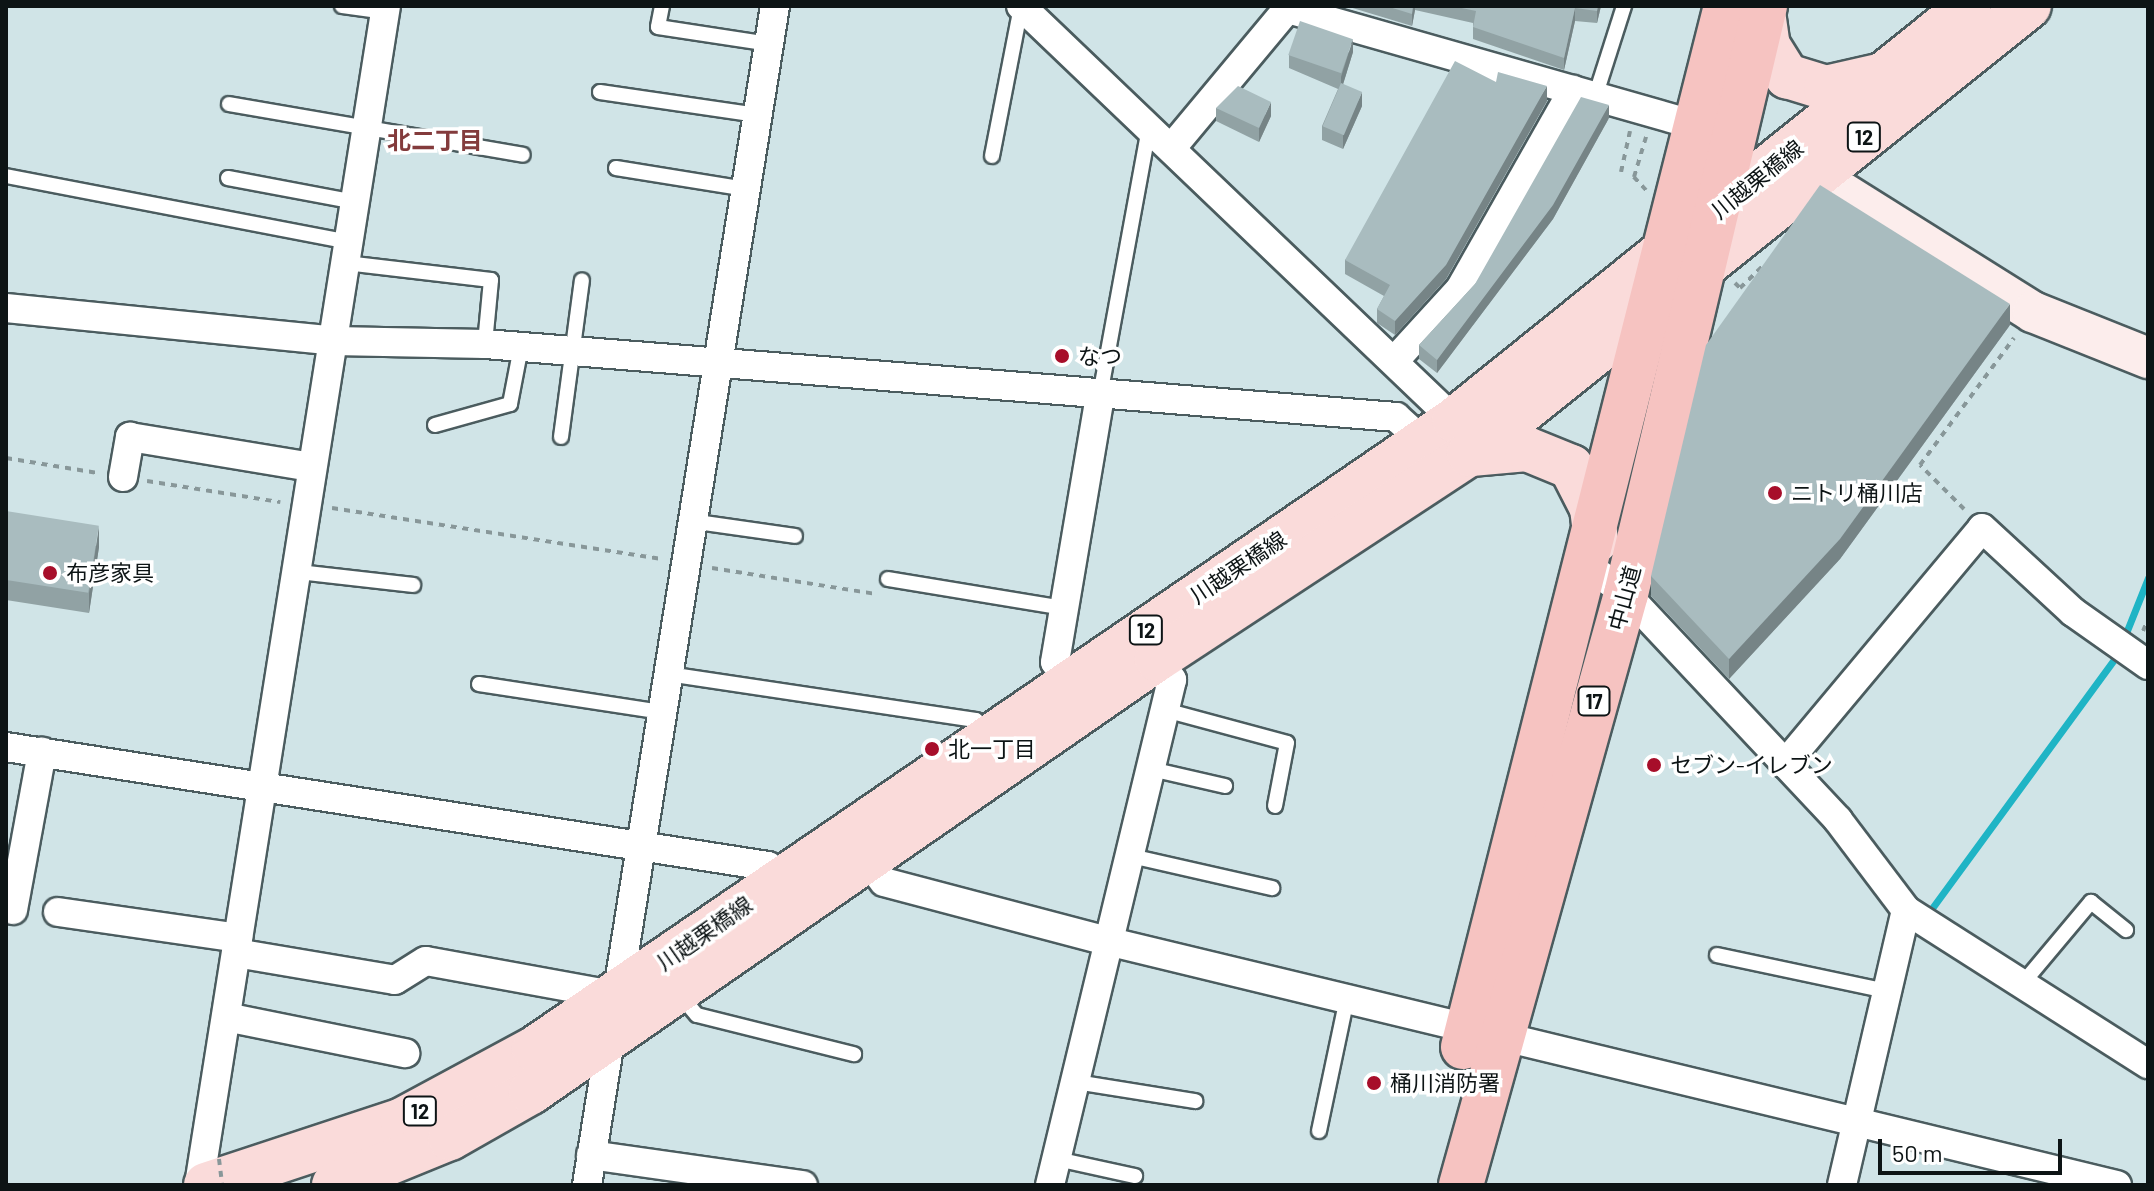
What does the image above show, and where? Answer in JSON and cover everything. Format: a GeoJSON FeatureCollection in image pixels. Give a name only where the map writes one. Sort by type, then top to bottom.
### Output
{"type":"FeatureCollection","features":[{"type":"Feature","properties":{"kind":"highway","name":"中山道"},"geometry":{"type":"LineString","coordinates":[[1430,1185],[1626,594],[1685,261],[1698,126],[1751,8]]}},
{"type":"Feature","properties":{"kind":"highway"},"geometry":{"type":"LineString","coordinates":[[1716,213],[1751,8]]}},
{"type":"Feature","properties":{"kind":"highway","name":"中山道"},"geometry":{"type":"LineString","coordinates":[[1461,1185],[1483,1030],[1593,554],[1653,311],[1685,261]]}},
{"type":"Feature","properties":{"kind":"main road","name":"川越栗橋線"},"geometry":{"type":"LineString","coordinates":[[1685,261],[1716,213],[1969,6]]}},
{"type":"Feature","properties":{"kind":"main road","name":"川越栗橋線"},"geometry":{"type":"LineString","coordinates":[[334,1185],[450,1138],[604,1045],[869,864],[1157,659],[1685,261],[1816,176],[2029,6]]}},
{"type":"Feature","properties":{"kind":"main road"},"geometry":{"type":"LineString","coordinates":[[1751,8],[1775,60],[1805,85],[1851,85],[1887,72]]}},
{"type":"Feature","properties":{"kind":"main road","name":"川越栗橋線"},"geometry":{"type":"LineString","coordinates":[[212,1172],[402,1120],[534,1049],[1069,682],[1653,311]]}},
{"type":"Feature","properties":{"kind":"main road"},"geometry":{"type":"LineString","coordinates":[[1449,438],[1527,449],[1571,467],[1584,486],[1593,554]]}},
{"type":"Feature","properties":{"kind":"street"},"geometry":{"type":"LineString","coordinates":[[587,1185],[604,1045],[642,846],[690,521],[775,6]]}},
{"type":"Feature","properties":{"kind":"street"},"geometry":{"type":"LineString","coordinates":[[1174,145],[1289,7],[1698,126]]}},
{"type":"Feature","properties":{"kind":"street"},"geometry":{"type":"LineString","coordinates":[[199,1185],[261,787],[299,572],[311,467],[386,9]]}},
{"type":"Feature","properties":{"kind":"street"},"geometry":{"type":"LineString","coordinates":[[1031,9],[1396,359],[1449,438]]}},
{"type":"Feature","properties":{"kind":"street"},"geometry":{"type":"LineString","coordinates":[[1396,359],[1460,289],[1584,94]]}},
{"type":"Feature","properties":{"kind":"street"},"geometry":{"type":"LineString","coordinates":[[1816,176],[2033,312],[2148,358]]}},
{"type":"Feature","properties":{"kind":"street"},"geometry":{"type":"LineString","coordinates":[[6,308],[334,341],[485,344],[717,365],[1396,417],[1449,438]]}},
{"type":"Feature","properties":{"kind":"street"},"geometry":{"type":"LineString","coordinates":[[1069,682],[1055,662],[1100,395]]}},
{"type":"Feature","properties":{"kind":"street"},"geometry":{"type":"LineString","coordinates":[[123,477],[130,437],[311,467]]}},
{"type":"Feature","properties":{"kind":"street"},"geometry":{"type":"LineString","coordinates":[[1785,764],[1982,528],[2073,612],[2148,665]]}},
{"type":"Feature","properties":{"kind":"street"},"geometry":{"type":"LineString","coordinates":[[1593,554],[1626,594],[1785,764],[1906,910],[2148,1064]]}},
{"type":"Feature","properties":{"kind":"street"},"geometry":{"type":"LineString","coordinates":[[1053,1172],[1172,680],[1157,659]]}},
{"type":"Feature","properties":{"kind":"street"},"geometry":{"type":"LineString","coordinates":[[6,747],[768,866],[779,881]]}},
{"type":"Feature","properties":{"kind":"street"},"geometry":{"type":"LineString","coordinates":[[13,910],[42,752]]}},
{"type":"Feature","properties":{"kind":"street"},"geometry":{"type":"LineString","coordinates":[[869,864],[884,882],[1111,942],[2117,1185]]}},
{"type":"Feature","properties":{"kind":"street"},"geometry":{"type":"LineString","coordinates":[[1842,1185],[1906,910]]}},
{"type":"Feature","properties":{"kind":"street"},"geometry":{"type":"LineString","coordinates":[[58,912],[395,980],[426,961],[614,995]]}},
{"type":"Feature","properties":{"kind":"street"},"geometry":{"type":"LineString","coordinates":[[226,1017],[405,1053]]}},
{"type":"Feature","properties":{"kind":"street"},"geometry":{"type":"LineString","coordinates":[[591,1155],[669,1176],[803,1185]]}},
{"type":"Feature","properties":{"kind":"lane"},"geometry":{"type":"LineString","coordinates":[[342,6],[386,9]]}},
{"type":"Feature","properties":{"kind":"lane"},"geometry":{"type":"LineString","coordinates":[[662,6],[658,27],[769,44]]}},
{"type":"Feature","properties":{"kind":"lane"},"geometry":{"type":"LineString","coordinates":[[1584,94],[1624,6]]}},
{"type":"Feature","properties":{"kind":"lane"},"geometry":{"type":"LineString","coordinates":[[992,156],[1031,9]]}},
{"type":"Feature","properties":{"kind":"lane"},"geometry":{"type":"LineString","coordinates":[[600,92],[757,115]]}},
{"type":"Feature","properties":{"kind":"lane"},"geometry":{"type":"LineString","coordinates":[[229,104],[366,133],[523,155]]}},
{"type":"Feature","properties":{"kind":"lane"},"geometry":{"type":"LineString","coordinates":[[1100,395],[1149,123]]}},
{"type":"Feature","properties":{"kind":"lane"},"geometry":{"type":"LineString","coordinates":[[616,168],[745,189]]}},
{"type":"Feature","properties":{"kind":"lane"},"geometry":{"type":"LineString","coordinates":[[6,176],[348,252],[491,280],[485,344]]}},
{"type":"Feature","properties":{"kind":"lane"},"geometry":{"type":"LineString","coordinates":[[228,178],[355,202]]}},
{"type":"Feature","properties":{"kind":"lane"},"geometry":{"type":"LineString","coordinates":[[561,437],[575,352],[582,280]]}},
{"type":"Feature","properties":{"kind":"lane"},"geometry":{"type":"LineString","coordinates":[[435,425],[510,404],[521,347]]}},
{"type":"Feature","properties":{"kind":"lane"},"geometry":{"type":"LineString","coordinates":[[690,521],[795,536]]}},
{"type":"Feature","properties":{"kind":"lane"},"geometry":{"type":"LineString","coordinates":[[299,572],[413,585]]}},
{"type":"Feature","properties":{"kind":"lane"},"geometry":{"type":"LineString","coordinates":[[888,579],[1064,608]]}},
{"type":"Feature","properties":{"kind":"lane"},"geometry":{"type":"LineString","coordinates":[[668,674],[976,720],[991,736]]}},
{"type":"Feature","properties":{"kind":"lane"},"geometry":{"type":"LineString","coordinates":[[479,684],[661,712]]}},
{"type":"Feature","properties":{"kind":"lane"},"geometry":{"type":"LineString","coordinates":[[1165,710],[1287,743],[1275,806]]}},
{"type":"Feature","properties":{"kind":"lane"},"geometry":{"type":"LineString","coordinates":[[1151,769],[1225,786]]}},
{"type":"Feature","properties":{"kind":"lane"},"geometry":{"type":"LineString","coordinates":[[1131,856],[1272,888]]}},
{"type":"Feature","properties":{"kind":"lane"},"geometry":{"type":"LineString","coordinates":[[2023,983],[2091,902],[2126,930]]}},
{"type":"Feature","properties":{"kind":"lane"},"geometry":{"type":"LineString","coordinates":[[1717,955],[1886,991]]}},
{"type":"Feature","properties":{"kind":"lane"},"geometry":{"type":"LineString","coordinates":[[679,994],[697,1015],[854,1054]]}},
{"type":"Feature","properties":{"kind":"lane"},"geometry":{"type":"LineString","coordinates":[[1319,1131],[1347,998]]}},
{"type":"Feature","properties":{"kind":"lane"},"geometry":{"type":"LineString","coordinates":[[1076,1082],[1195,1101]]}},
{"type":"Feature","properties":{"kind":"lane"},"geometry":{"type":"LineString","coordinates":[[1053,1172],[1135,1176]]}},
{"type":"Feature","properties":{"kind":"path"},"geometry":{"type":"LineString","coordinates":[[1982,528],[1920,465],[2033,312]]}},
{"type":"Feature","properties":{"kind":"path"},"geometry":{"type":"LineString","coordinates":[[6,458],[306,506]]}},
{"type":"Feature","properties":{"kind":"path"},"geometry":{"type":"LineString","coordinates":[[212,1172],[222,1185]]}},
{"type":"Feature","properties":{"kind":"building"},"geometry":{"type":"Polygon","coordinates":[[[1386,6],[1413,6],[1412,14],[1386,6]]]}},
{"type":"Feature","properties":{"kind":"building"},"geometry":{"type":"Polygon","coordinates":[[[1452,6],[1598,6],[1597,11],[1575,8],[1564,58],[1473,27],[1476,11],[1452,6]]]}},
{"type":"Feature","properties":{"kind":"building"},"geometry":{"type":"Polygon","coordinates":[[[1300,21],[1353,39],[1341,73],[1288,55],[1300,21]]]}},
{"type":"Feature","properties":{"kind":"building"},"geometry":{"type":"Polygon","coordinates":[[[1455,61],[1496,82],[1498,72],[1547,86],[1446,265],[1395,321],[1377,309],[1390,285],[1345,260],[1455,61]]]}},
{"type":"Feature","properties":{"kind":"building"},"geometry":{"type":"Polygon","coordinates":[[[1341,83],[1362,92],[1344,135],[1323,126],[1341,83]]]}},
{"type":"Feature","properties":{"kind":"building"},"geometry":{"type":"Polygon","coordinates":[[[1238,86],[1271,102],[1259,128],[1216,108],[1238,86]]]}},
{"type":"Feature","properties":{"kind":"building"},"geometry":{"type":"Polygon","coordinates":[[[1581,97],[1609,105],[1553,205],[1437,360],[1419,345],[1475,284],[1581,97]]]}},
{"type":"Feature","properties":{"kind":"building","name":"ニトリ桶川店"},"geometry":{"type":"Polygon","coordinates":[[[1820,185],[2010,304],[1840,539],[1729,659],[1651,576],[1706,345],[1820,185]]]}},
{"type":"Feature","properties":{"kind":"building","name":"布彦家具"},"geometry":{"type":"Polygon","coordinates":[[[6,511],[99,526],[88,593],[6,580],[6,511]]]}},
{"type":"Feature","properties":{"kind":"waterway"},"geometry":{"type":"LineString","coordinates":[[2124,638],[2148,578]]}},
{"type":"Feature","properties":{"kind":"waterway"},"geometry":{"type":"LineString","coordinates":[[1927,915],[2118,654]]}},
{"type":"Feature","properties":{"kind":"place","name":"なつ"},"geometry":{"type":"Point","coordinates":[1062,356]}},
{"type":"Feature","properties":{"kind":"place","name":"ニトリ桶川店"},"geometry":{"type":"Point","coordinates":[1775,493]}},
{"type":"Feature","properties":{"kind":"place","name":"布彦家具"},"geometry":{"type":"Point","coordinates":[50,573]}},
{"type":"Feature","properties":{"kind":"place","name":"北一丁目"},"geometry":{"type":"Point","coordinates":[932,749]}},
{"type":"Feature","properties":{"kind":"place","name":"セブン-イレブン"},"geometry":{"type":"Point","coordinates":[1654,765]}},
{"type":"Feature","properties":{"kind":"place","name":"桶川消防署"},"geometry":{"type":"Point","coordinates":[1374,1083]}},
{"type":"Feature","properties":{"kind":"district","name":"北二丁目"},"geometry":{"type":"Point","coordinates":[435,140]}}]}
